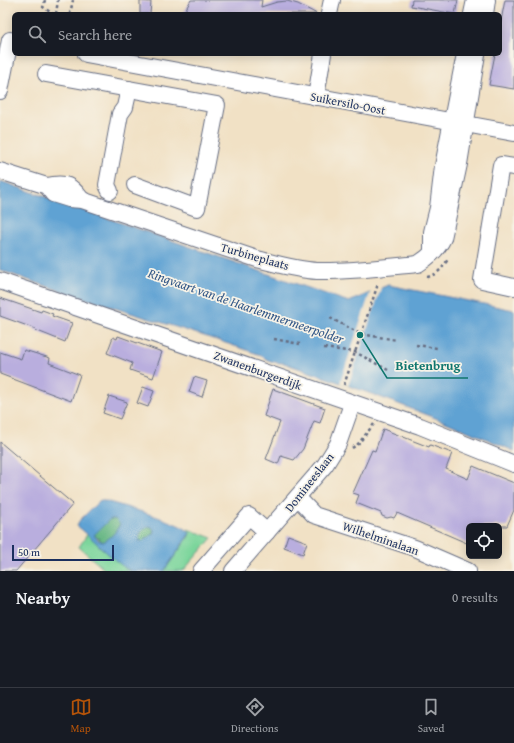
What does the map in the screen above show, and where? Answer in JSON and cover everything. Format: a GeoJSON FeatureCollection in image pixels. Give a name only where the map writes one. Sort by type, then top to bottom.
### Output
{"type":"FeatureCollection","features":[{"type":"Feature","properties":{"kind":"street"},"geometry":{"type":"LineString","coordinates":[[330,12],[332,0]]}},
{"type":"Feature","properties":{"kind":"street"},"geometry":{"type":"LineString","coordinates":[[472,12],[475,0]]}},
{"type":"Feature","properties":{"kind":"street"},"geometry":{"type":"LineString","coordinates":[[485,12],[487,0]]}},
{"type":"Feature","properties":{"kind":"street"},"geometry":{"type":"LineString","coordinates":[[0,91],[9,40]]}},
{"type":"Feature","properties":{"kind":"street"},"geometry":{"type":"LineString","coordinates":[[92,82],[93,56]]}},
{"type":"Feature","properties":{"kind":"street","name":"Suikersilo-Oost"},"geometry":{"type":"LineString","coordinates":[[98,56],[514,134]]}},
{"type":"Feature","properties":{"kind":"street"},"geometry":{"type":"LineString","coordinates":[[316,97],[323,56]]}},
{"type":"Feature","properties":{"kind":"street","name":"Turbineplaats"},"geometry":{"type":"LineString","coordinates":[[464,56],[464,125]]}},
{"type":"Feature","properties":{"kind":"street","name":"Turbineplaats"},"geometry":{"type":"LineString","coordinates":[[0,171],[47,186],[60,184],[73,188],[82,200],[258,259],[317,271],[360,270],[418,264],[432,253],[432,232],[438,208],[443,166],[464,125],[478,56]]}},
{"type":"Feature","properties":{"kind":"street"},"geometry":{"type":"LineString","coordinates":[[46,74],[217,105],[198,208],[135,185]]}},
{"type":"Feature","properties":{"kind":"street"},"geometry":{"type":"LineString","coordinates":[[107,209],[110,192],[107,185],[120,114],[125,107],[129,89]]}},
{"type":"Feature","properties":{"kind":"street"},"geometry":{"type":"LineString","coordinates":[[514,167],[501,165],[482,280],[514,287]]}},
{"type":"Feature","properties":{"kind":"street","name":"Zwanenburgerdijk"},"geometry":{"type":"LineString","coordinates":[[0,280],[457,440],[514,464]]}},
{"type":"Feature","properties":{"kind":"street","name":"Domineeslaan"},"geometry":{"type":"LineString","coordinates":[[233,571],[298,498],[325,465],[338,444],[352,404]]}},
{"type":"Feature","properties":{"kind":"street","name":"Wilhelminalaan"},"geometry":{"type":"LineString","coordinates":[[298,498],[314,515],[415,548],[468,571]]}},
{"type":"Feature","properties":{"kind":"street"},"geometry":{"type":"LineString","coordinates":[[201,571],[249,516],[267,532]]}},
{"type":"Feature","properties":{"kind":"path"},"geometry":{"type":"LineString","coordinates":[[45,0],[43,7],[52,12]]}},
{"type":"Feature","properties":{"kind":"path"},"geometry":{"type":"LineString","coordinates":[[55,12],[58,0]]}},
{"type":"Feature","properties":{"kind":"path"},"geometry":{"type":"LineString","coordinates":[[70,12],[73,0]]}},
{"type":"Feature","properties":{"kind":"path"},"geometry":{"type":"LineString","coordinates":[[344,385],[378,284]]}},
{"type":"Feature","properties":{"kind":"path"},"geometry":{"type":"LineString","coordinates":[[330,318],[361,334],[397,340]]}},
{"type":"Feature","properties":{"kind":"path"},"geometry":{"type":"LineString","coordinates":[[274,340],[300,344]]}},
{"type":"Feature","properties":{"kind":"path"},"geometry":{"type":"LineString","coordinates":[[416,345],[438,348]]}},
{"type":"Feature","properties":{"kind":"path"},"geometry":{"type":"LineString","coordinates":[[324,348],[355,352],[388,370]]}},
{"type":"Feature","properties":{"kind":"path"},"geometry":{"type":"LineString","coordinates":[[353,448],[382,414]]}},
{"type":"Feature","properties":{"kind":"green space"},"geometry":{"type":"Polygon","coordinates":[[[110,519],[115,519],[120,524],[109,539],[103,542],[94,535],[110,519]]]}},
{"type":"Feature","properties":{"kind":"green space"},"geometry":{"type":"Polygon","coordinates":[[[151,526],[154,530],[153,534],[143,541],[139,541],[142,531],[151,526]]]}},
{"type":"Feature","properties":{"kind":"green space"},"geometry":{"type":"Polygon","coordinates":[[[188,529],[212,538],[183,571],[164,571],[188,538],[190,533],[188,529]]]}},
{"type":"Feature","properties":{"kind":"green space"},"geometry":{"type":"Polygon","coordinates":[[[88,533],[99,546],[131,571],[106,571],[79,547],[88,533]]]}},
{"type":"Feature","properties":{"kind":"water","name":"Ringvaart van de Haarlemmermeerpolder"},"geometry":{"type":"Polygon","coordinates":[[[0,181],[349,302],[388,285],[514,310],[514,451],[429,415],[313,373],[284,363],[277,363],[266,359],[261,355],[229,344],[0,270],[0,181]]]}},
{"type":"Feature","properties":{"kind":"water"},"geometry":{"type":"Polygon","coordinates":[[[100,500],[163,519],[176,524],[190,533],[164,571],[132,571],[120,564],[77,526],[79,521],[100,500]],[[110,519],[94,535],[98,540],[103,542],[106,541],[119,527],[120,524],[115,519],[110,519]],[[151,526],[142,531],[139,541],[143,541],[153,534],[154,530],[151,526]]]}},
{"type":"Feature","properties":{"kind":"pier"},"geometry":{"type":"Polygon","coordinates":[[[382,285],[348,386],[340,383],[371,290],[382,285]]]}},
{"type":"Feature","properties":{"kind":"building"},"geometry":{"type":"Polygon","coordinates":[[[191,0],[262,0],[261,7],[277,2],[287,1],[298,4],[313,12],[184,12],[191,0]]]}},
{"type":"Feature","properties":{"kind":"building"},"geometry":{"type":"Polygon","coordinates":[[[412,0],[458,0],[455,12],[444,12],[411,6],[412,0]]]}},
{"type":"Feature","properties":{"kind":"building"},"geometry":{"type":"Polygon","coordinates":[[[505,0],[514,0],[514,89],[489,85],[495,56],[502,56],[502,16],[505,0]]]}},
{"type":"Feature","properties":{"kind":"building"},"geometry":{"type":"Polygon","coordinates":[[[140,1],[151,2],[150,12],[140,12],[140,1]]]}},
{"type":"Feature","properties":{"kind":"building"},"geometry":{"type":"Polygon","coordinates":[[[0,298],[41,312],[42,310],[53,314],[52,316],[72,323],[65,342],[35,330],[36,329],[0,316],[0,298]]]}},
{"type":"Feature","properties":{"kind":"building"},"geometry":{"type":"Polygon","coordinates":[[[118,336],[162,352],[153,378],[130,370],[132,363],[107,353],[113,337],[117,339],[118,336]]]}},
{"type":"Feature","properties":{"kind":"building"},"geometry":{"type":"Polygon","coordinates":[[[24,350],[50,358],[49,363],[80,375],[71,401],[0,374],[0,352],[21,359],[24,350]]]}},
{"type":"Feature","properties":{"kind":"building"},"geometry":{"type":"Polygon","coordinates":[[[194,377],[207,381],[202,397],[189,392],[194,377]]]}},
{"type":"Feature","properties":{"kind":"building"},"geometry":{"type":"Polygon","coordinates":[[[143,387],[154,391],[148,407],[137,403],[143,387]]]}},
{"type":"Feature","properties":{"kind":"building"},"geometry":{"type":"Polygon","coordinates":[[[273,389],[325,408],[320,423],[314,421],[303,449],[294,460],[281,456],[278,464],[266,459],[280,422],[264,416],[273,389]]]}},
{"type":"Feature","properties":{"kind":"building"},"geometry":{"type":"Polygon","coordinates":[[[109,396],[127,402],[120,419],[103,413],[109,396]]]}},
{"type":"Feature","properties":{"kind":"building"},"geometry":{"type":"Polygon","coordinates":[[[383,429],[429,447],[430,445],[452,453],[446,469],[468,479],[473,466],[514,483],[514,510],[507,526],[502,526],[502,523],[466,523],[466,543],[397,513],[394,518],[387,518],[382,516],[381,513],[356,503],[359,495],[353,493],[372,450],[375,451],[383,429]]]}},
{"type":"Feature","properties":{"kind":"building"},"geometry":{"type":"Polygon","coordinates":[[[0,442],[73,504],[16,571],[0,571],[0,442]]]}},
{"type":"Feature","properties":{"kind":"building"},"geometry":{"type":"Polygon","coordinates":[[[288,535],[307,542],[303,554],[284,547],[288,535]]]}},
{"type":"Feature","properties":{"kind":"place","name":"Bietenbrug"},"geometry":{"type":"Point","coordinates":[360,335]}}]}
